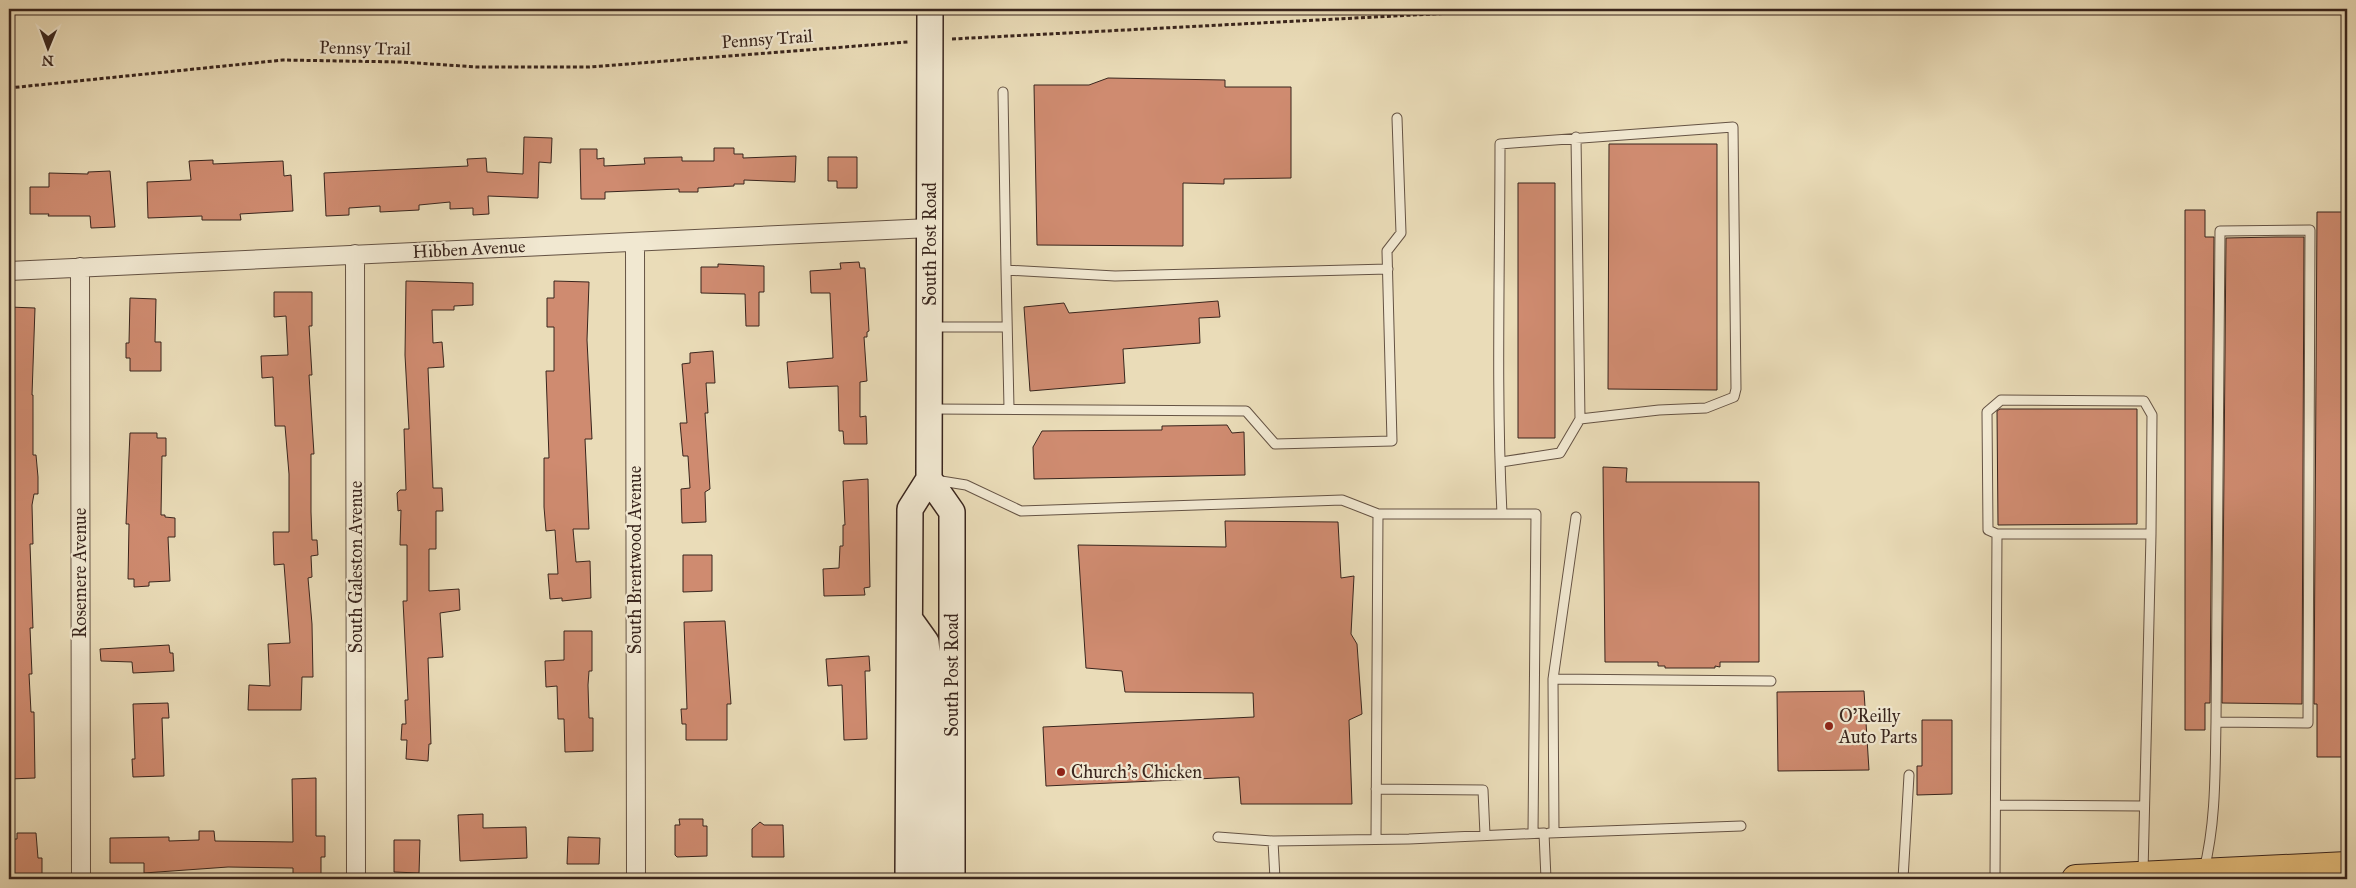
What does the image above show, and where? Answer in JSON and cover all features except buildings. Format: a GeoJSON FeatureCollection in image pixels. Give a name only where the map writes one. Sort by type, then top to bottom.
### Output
{"type":"FeatureCollection","features":[{"type":"Feature","properties":{"kind":"main road","name":"South Post Road"},"geometry":{"type":"LineString","coordinates":[[930,9],[929,479],[952,512],[952,879]]}},
{"type":"Feature","properties":{"kind":"main road"},"geometry":{"type":"LineString","coordinates":[[908,879],[910,509],[929,479]]}},
{"type":"Feature","properties":{"kind":"main road"},"geometry":{"type":"LineString","coordinates":[[910,619],[926,642],[931,694],[933,879]]}},
{"type":"Feature","properties":{"kind":"main road"},"geometry":{"type":"LineString","coordinates":[[2092,879],[2203,873],[2314,873],[2347,866]]}},
{"type":"Feature","properties":{"kind":"street","name":"Hibben Avenue"},"geometry":{"type":"LineString","coordinates":[[9,271],[930,228]]}},
{"type":"Feature","properties":{"kind":"street","name":"South Brentwood Avenue"},"geometry":{"type":"LineString","coordinates":[[635,242],[636,879]]}},
{"type":"Feature","properties":{"kind":"street","name":"South Galeston Avenue"},"geometry":{"type":"LineString","coordinates":[[355,254],[356,879]]}},
{"type":"Feature","properties":{"kind":"street","name":"Rosemere Avenue"},"geometry":{"type":"LineString","coordinates":[[80,267],[81,879]]}},
{"type":"Feature","properties":{"kind":"lane"},"geometry":{"type":"LineString","coordinates":[[1003,92],[1009,408]]}},
{"type":"Feature","properties":{"kind":"lane"},"geometry":{"type":"LineString","coordinates":[[929,409],[1009,408],[1246,411],[1275,444],[1392,441],[1387,251],[1401,233],[1398,118]]}},
{"type":"Feature","properties":{"kind":"lane"},"geometry":{"type":"LineString","coordinates":[[1502,514],[1500,462],[1500,144],[1734,127],[1736,388],[1734,397],[1706,408],[1659,410],[1580,419]]}},
{"type":"Feature","properties":{"kind":"lane"},"geometry":{"type":"LineString","coordinates":[[1500,462],[1560,453],[1580,419],[1576,138]]}},
{"type":"Feature","properties":{"kind":"lane"},"geometry":{"type":"LineString","coordinates":[[2203,873],[2212,838],[2216,722],[2220,231],[2310,230],[2308,723],[2216,722]]}},
{"type":"Feature","properties":{"kind":"lane"},"geometry":{"type":"LineString","coordinates":[[1006,270],[1115,276],[1388,269]]}},
{"type":"Feature","properties":{"kind":"lane"},"geometry":{"type":"LineString","coordinates":[[930,327],[1007,326]]}},
{"type":"Feature","properties":{"kind":"lane"},"geometry":{"type":"LineString","coordinates":[[2143,876],[2143,806],[2151,534],[2152,415],[2144,401],[2001,400],[1987,412],[1988,530],[1997,534],[2151,534]]}},
{"type":"Feature","properties":{"kind":"lane"},"geometry":{"type":"LineString","coordinates":[[929,479],[966,485],[1021,511],[1342,500],[1378,514],[1536,514],[1533,833]]}},
{"type":"Feature","properties":{"kind":"lane"},"geometry":{"type":"LineString","coordinates":[[1376,839],[1378,514]]}},
{"type":"Feature","properties":{"kind":"lane"},"geometry":{"type":"LineString","coordinates":[[1554,832],[1553,679],[1576,517]]}},
{"type":"Feature","properties":{"kind":"lane"},"geometry":{"type":"LineString","coordinates":[[1995,879],[1997,804],[1997,534]]}},
{"type":"Feature","properties":{"kind":"lane"},"geometry":{"type":"LineString","coordinates":[[1553,679],[1771,681]]}},
{"type":"Feature","properties":{"kind":"lane"},"geometry":{"type":"LineString","coordinates":[[1903,879],[1909,775]]}},
{"type":"Feature","properties":{"kind":"lane"},"geometry":{"type":"LineString","coordinates":[[1376,789],[1484,790],[1485,835]]}},
{"type":"Feature","properties":{"kind":"lane"},"geometry":{"type":"LineString","coordinates":[[1997,804],[2143,806]]}},
{"type":"Feature","properties":{"kind":"lane"},"geometry":{"type":"LineString","coordinates":[[1218,837],[1273,841],[1376,839],[1741,826]]}},
{"type":"Feature","properties":{"kind":"lane"},"geometry":{"type":"LineString","coordinates":[[1544,833],[1546,879]]}},
{"type":"Feature","properties":{"kind":"lane"},"geometry":{"type":"LineString","coordinates":[[1273,841],[1275,879]]}},
{"type":"Feature","properties":{"kind":"path","name":"Pennsy Trail"},"geometry":{"type":"LineString","coordinates":[[9,88],[283,60],[401,62],[477,67],[589,67],[930,41],[1529,9]]}},
{"type":"Feature","properties":{"kind":"place","name":"O'Reilly Auto Parts"},"geometry":{"type":"Point","coordinates":[1829,726]}},
{"type":"Feature","properties":{"kind":"place","name":"Church's Chicken"},"geometry":{"type":"Point","coordinates":[1061,772]}}]}
